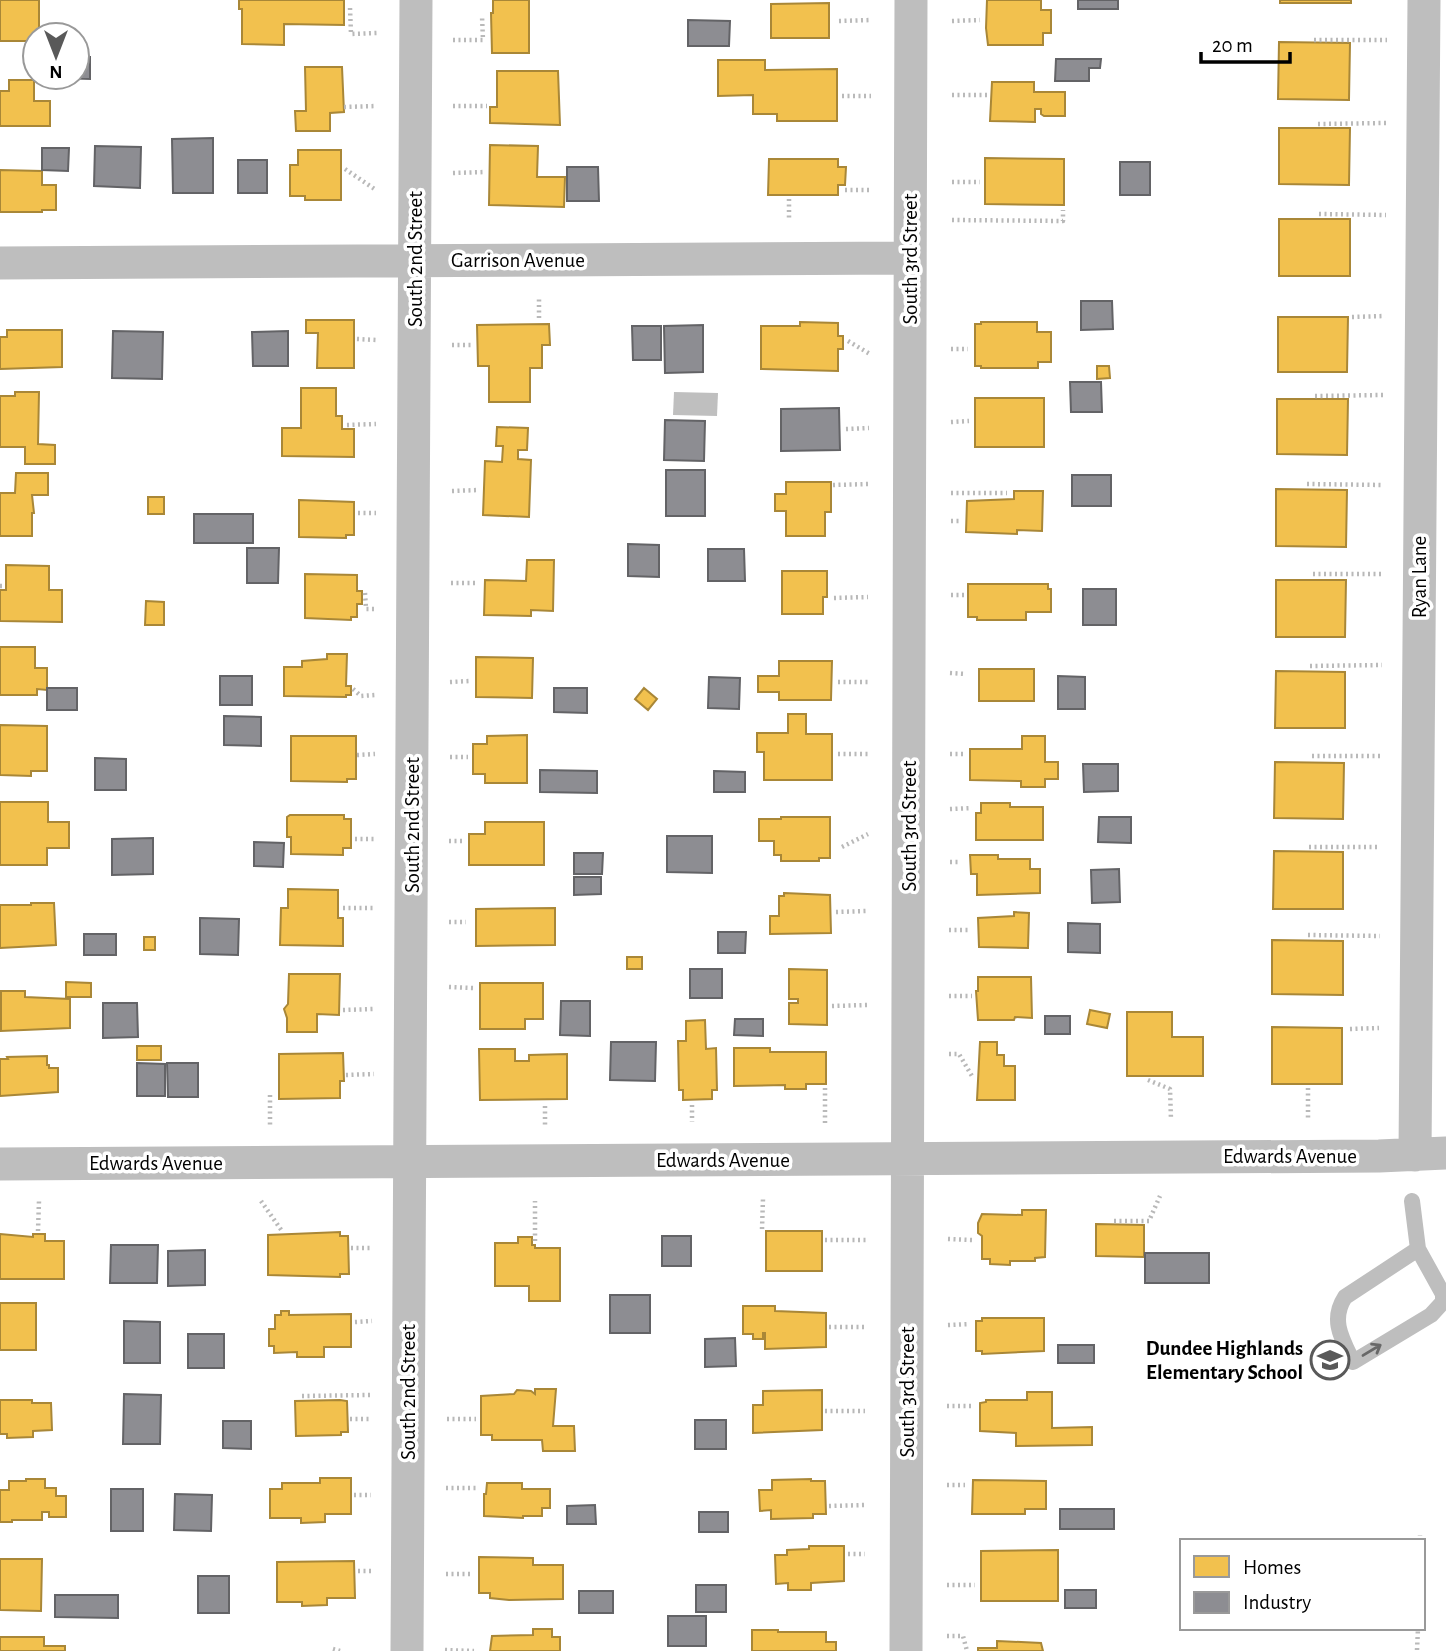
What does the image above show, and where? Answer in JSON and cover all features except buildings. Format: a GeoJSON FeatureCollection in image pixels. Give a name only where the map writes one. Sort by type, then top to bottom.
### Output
{"type":"FeatureCollection","features":[{"type":"Feature","properties":{"kind":"street","name":"South 2nd Street"},"geometry":{"type":"LineString","coordinates":[[407,1651],[416,0]]}},
{"type":"Feature","properties":{"kind":"street","name":"South 3rd Street"},"geometry":{"type":"LineString","coordinates":[[906,1651],[911,0]]}},
{"type":"Feature","properties":{"kind":"street","name":"Ryan Lane"},"geometry":{"type":"LineString","coordinates":[[1424,0],[1433,574],[1430,1154]]}},
{"type":"Feature","properties":{"kind":"street","name":"Garrison Avenue"},"geometry":{"type":"LineString","coordinates":[[0,263],[910,258]]}},
{"type":"Feature","properties":{"kind":"street","name":"Edwards Avenue"},"geometry":{"type":"LineString","coordinates":[[0,1164],[1430,1154]]}},
{"type":"Feature","properties":{"kind":"lane"},"geometry":{"type":"LineString","coordinates":[[1412,1201],[1418,1249],[1443,1294],[1443,1302],[1431,1315],[1353,1362],[1339,1332],[1337,1322],[1340,1305],[1345,1297],[1418,1249]]}},
{"type":"Feature","properties":{"kind":"path"},"geometry":{"type":"LineString","coordinates":[[350,8],[351,34],[377,33]]}},
{"type":"Feature","properties":{"kind":"path"},"geometry":{"type":"LineString","coordinates":[[453,40],[483,40],[482,16]]}},
{"type":"Feature","properties":{"kind":"path"},"geometry":{"type":"LineString","coordinates":[[839,21],[871,20]]}},
{"type":"Feature","properties":{"kind":"path"},"geometry":{"type":"LineString","coordinates":[[953,21],[980,20]]}},
{"type":"Feature","properties":{"kind":"path"},"geometry":{"type":"LineString","coordinates":[[1314,40],[1387,40]]}},
{"type":"Feature","properties":{"kind":"path"},"geometry":{"type":"LineString","coordinates":[[953,95],[987,95]]}},
{"type":"Feature","properties":{"kind":"path"},"geometry":{"type":"LineString","coordinates":[[842,96],[871,96]]}},
{"type":"Feature","properties":{"kind":"path"},"geometry":{"type":"LineString","coordinates":[[344,107],[377,106]]}},
{"type":"Feature","properties":{"kind":"path"},"geometry":{"type":"LineString","coordinates":[[453,106],[487,106]]}},
{"type":"Feature","properties":{"kind":"path"},"geometry":{"type":"LineString","coordinates":[[1318,124],[1386,122]]}},
{"type":"Feature","properties":{"kind":"path"},"geometry":{"type":"LineString","coordinates":[[345,169],[376,190]]}},
{"type":"Feature","properties":{"kind":"path"},"geometry":{"type":"LineString","coordinates":[[453,173],[485,172]]}},
{"type":"Feature","properties":{"kind":"path"},"geometry":{"type":"LineString","coordinates":[[952,182],[980,182]]}},
{"type":"Feature","properties":{"kind":"path"},"geometry":{"type":"LineString","coordinates":[[845,190],[870,190]]}},
{"type":"Feature","properties":{"kind":"path"},"geometry":{"type":"LineString","coordinates":[[789,199],[789,220]]}},
{"type":"Feature","properties":{"kind":"path"},"geometry":{"type":"LineString","coordinates":[[952,220],[1063,221],[1063,210]]}},
{"type":"Feature","properties":{"kind":"path"},"geometry":{"type":"LineString","coordinates":[[1319,214],[1386,215]]}},
{"type":"Feature","properties":{"kind":"path"},"geometry":{"type":"LineString","coordinates":[[539,298],[539,318]]}},
{"type":"Feature","properties":{"kind":"path"},"geometry":{"type":"LineString","coordinates":[[1352,317],[1385,316]]}},
{"type":"Feature","properties":{"kind":"path"},"geometry":{"type":"LineString","coordinates":[[357,340],[376,340]]}},
{"type":"Feature","properties":{"kind":"path"},"geometry":{"type":"LineString","coordinates":[[848,341],[870,354]]}},
{"type":"Feature","properties":{"kind":"path"},"geometry":{"type":"LineString","coordinates":[[452,345],[471,345]]}},
{"type":"Feature","properties":{"kind":"path"},"geometry":{"type":"LineString","coordinates":[[951,349],[968,349]]}},
{"type":"Feature","properties":{"kind":"path"},"geometry":{"type":"LineString","coordinates":[[1315,396],[1384,395]]}},
{"type":"Feature","properties":{"kind":"path"},"geometry":{"type":"LineString","coordinates":[[951,422],[969,421]]}},
{"type":"Feature","properties":{"kind":"path"},"geometry":{"type":"LineString","coordinates":[[347,425],[376,424]]}},
{"type":"Feature","properties":{"kind":"path"},"geometry":{"type":"LineString","coordinates":[[846,429],[869,428]]}},
{"type":"Feature","properties":{"kind":"path"},"geometry":{"type":"LineString","coordinates":[[833,485],[869,484]]}},
{"type":"Feature","properties":{"kind":"path"},"geometry":{"type":"LineString","coordinates":[[1307,484],[1383,485]]}},
{"type":"Feature","properties":{"kind":"path"},"geometry":{"type":"LineString","coordinates":[[452,491],[479,490]]}},
{"type":"Feature","properties":{"kind":"path"},"geometry":{"type":"LineString","coordinates":[[951,493],[1007,493]]}},
{"type":"Feature","properties":{"kind":"path"},"geometry":{"type":"LineString","coordinates":[[358,513],[376,513]]}},
{"type":"Feature","properties":{"kind":"path"},"geometry":{"type":"LineString","coordinates":[[951,521],[961,521]]}},
{"type":"Feature","properties":{"kind":"path"},"geometry":{"type":"LineString","coordinates":[[1313,574],[1383,574]]}},
{"type":"Feature","properties":{"kind":"path"},"geometry":{"type":"LineString","coordinates":[[451,583],[477,583]]}},
{"type":"Feature","properties":{"kind":"path"},"geometry":{"type":"LineString","coordinates":[[365,593],[366,609],[375,609]]}},
{"type":"Feature","properties":{"kind":"path"},"geometry":{"type":"LineString","coordinates":[[951,595],[964,595]]}},
{"type":"Feature","properties":{"kind":"path"},"geometry":{"type":"LineString","coordinates":[[834,598],[868,597]]}},
{"type":"Feature","properties":{"kind":"path"},"geometry":{"type":"LineString","coordinates":[[1310,666],[1382,665]]}},
{"type":"Feature","properties":{"kind":"path"},"geometry":{"type":"LineString","coordinates":[[950,673],[966,674]]}},
{"type":"Feature","properties":{"kind":"path"},"geometry":{"type":"LineString","coordinates":[[450,682],[470,681]]}},
{"type":"Feature","properties":{"kind":"path"},"geometry":{"type":"LineString","coordinates":[[838,682],[868,682]]}},
{"type":"Feature","properties":{"kind":"path"},"geometry":{"type":"LineString","coordinates":[[353,689],[361,696],[375,695]]}},
{"type":"Feature","properties":{"kind":"path"},"geometry":{"type":"LineString","coordinates":[[357,755],[375,754]]}},
{"type":"Feature","properties":{"kind":"path"},"geometry":{"type":"LineString","coordinates":[[838,754],[868,754]]}},
{"type":"Feature","properties":{"kind":"path"},"geometry":{"type":"LineString","coordinates":[[950,754],[964,754]]}},
{"type":"Feature","properties":{"kind":"path"},"geometry":{"type":"LineString","coordinates":[[1312,756],[1381,756]]}},
{"type":"Feature","properties":{"kind":"path"},"geometry":{"type":"LineString","coordinates":[[450,757],[468,757]]}},
{"type":"Feature","properties":{"kind":"path"},"geometry":{"type":"LineString","coordinates":[[950,809],[972,808]]}},
{"type":"Feature","properties":{"kind":"path"},"geometry":{"type":"LineString","coordinates":[[842,848],[868,834]]}},
{"type":"Feature","properties":{"kind":"path"},"geometry":{"type":"LineString","coordinates":[[355,839],[374,839]]}},
{"type":"Feature","properties":{"kind":"path"},"geometry":{"type":"LineString","coordinates":[[449,841],[462,841]]}},
{"type":"Feature","properties":{"kind":"path"},"geometry":{"type":"LineString","coordinates":[[1309,847],[1380,847]]}},
{"type":"Feature","properties":{"kind":"path"},"geometry":{"type":"LineString","coordinates":[[950,862],[960,862]]}},
{"type":"Feature","properties":{"kind":"path"},"geometry":{"type":"LineString","coordinates":[[342,908],[374,908]]}},
{"type":"Feature","properties":{"kind":"path"},"geometry":{"type":"LineString","coordinates":[[836,912],[867,911]]}},
{"type":"Feature","properties":{"kind":"path"},"geometry":{"type":"LineString","coordinates":[[449,922],[466,922]]}},
{"type":"Feature","properties":{"kind":"path"},"geometry":{"type":"LineString","coordinates":[[949,930],[968,930]]}},
{"type":"Feature","properties":{"kind":"path"},"geometry":{"type":"LineString","coordinates":[[1308,935],[1380,936]]}},
{"type":"Feature","properties":{"kind":"path"},"geometry":{"type":"LineString","coordinates":[[449,987],[473,988]]}},
{"type":"Feature","properties":{"kind":"path"},"geometry":{"type":"LineString","coordinates":[[949,996],[972,996]]}},
{"type":"Feature","properties":{"kind":"path"},"geometry":{"type":"LineString","coordinates":[[832,1006],[867,1005]]}},
{"type":"Feature","properties":{"kind":"path"},"geometry":{"type":"LineString","coordinates":[[343,1010],[374,1009]]}},
{"type":"Feature","properties":{"kind":"path"},"geometry":{"type":"LineString","coordinates":[[1350,1029],[1379,1028]]}},
{"type":"Feature","properties":{"kind":"path"},"geometry":{"type":"LineString","coordinates":[[949,1054],[959,1054],[972,1076]]}},
{"type":"Feature","properties":{"kind":"path"},"geometry":{"type":"LineString","coordinates":[[346,1075],[374,1074]]}},
{"type":"Feature","properties":{"kind":"path"},"geometry":{"type":"LineString","coordinates":[[1148,1080],[1170,1089],[1171,1120]]}},
{"type":"Feature","properties":{"kind":"path"},"geometry":{"type":"LineString","coordinates":[[825,1088],[825,1123]]}},
{"type":"Feature","properties":{"kind":"path"},"geometry":{"type":"LineString","coordinates":[[1308,1088],[1308,1120]]}},
{"type":"Feature","properties":{"kind":"path"},"geometry":{"type":"LineString","coordinates":[[270,1095],[270,1126]]}},
{"type":"Feature","properties":{"kind":"path"},"geometry":{"type":"LineString","coordinates":[[692,1105],[692,1122]]}},
{"type":"Feature","properties":{"kind":"path"},"geometry":{"type":"LineString","coordinates":[[544,1106],[545,1126]]}},
{"type":"Feature","properties":{"kind":"path"},"geometry":{"type":"LineString","coordinates":[[1114,1221],[1149,1221],[1160,1196]]}},
{"type":"Feature","properties":{"kind":"path"},"geometry":{"type":"LineString","coordinates":[[762,1229],[763,1199]]}},
{"type":"Feature","properties":{"kind":"path"},"geometry":{"type":"LineString","coordinates":[[38,1231],[39,1201]]}},
{"type":"Feature","properties":{"kind":"path"},"geometry":{"type":"LineString","coordinates":[[261,1201],[282,1231]]}},
{"type":"Feature","properties":{"kind":"path"},"geometry":{"type":"LineString","coordinates":[[534,1241],[535,1201]]}},
{"type":"Feature","properties":{"kind":"path"},"geometry":{"type":"LineString","coordinates":[[948,1239],[972,1240]]}},
{"type":"Feature","properties":{"kind":"path"},"geometry":{"type":"LineString","coordinates":[[825,1240],[866,1240]]}},
{"type":"Feature","properties":{"kind":"path"},"geometry":{"type":"LineString","coordinates":[[351,1248],[372,1248]]}},
{"type":"Feature","properties":{"kind":"path"},"geometry":{"type":"LineString","coordinates":[[355,1322],[372,1321]]}},
{"type":"Feature","properties":{"kind":"path"},"geometry":{"type":"LineString","coordinates":[[948,1325],[970,1324]]}},
{"type":"Feature","properties":{"kind":"path"},"geometry":{"type":"LineString","coordinates":[[829,1327],[865,1326]]}},
{"type":"Feature","properties":{"kind":"path"},"geometry":{"type":"LineString","coordinates":[[302,1396],[372,1395]]}},
{"type":"Feature","properties":{"kind":"path"},"geometry":{"type":"LineString","coordinates":[[947,1406],[974,1406]]}},
{"type":"Feature","properties":{"kind":"path"},"geometry":{"type":"LineString","coordinates":[[825,1411],[865,1411]]}},
{"type":"Feature","properties":{"kind":"path"},"geometry":{"type":"LineString","coordinates":[[350,1419],[372,1419]]}},
{"type":"Feature","properties":{"kind":"path"},"geometry":{"type":"LineString","coordinates":[[447,1419],[476,1419]]}},
{"type":"Feature","properties":{"kind":"path"},"geometry":{"type":"LineString","coordinates":[[947,1485],[965,1485]]}},
{"type":"Feature","properties":{"kind":"path"},"geometry":{"type":"LineString","coordinates":[[446,1488],[478,1488]]}},
{"type":"Feature","properties":{"kind":"path"},"geometry":{"type":"LineString","coordinates":[[354,1495],[371,1495]]}},
{"type":"Feature","properties":{"kind":"path"},"geometry":{"type":"LineString","coordinates":[[829,1506],[865,1505]]}},
{"type":"Feature","properties":{"kind":"path"},"geometry":{"type":"LineString","coordinates":[[848,1554],[865,1554]]}},
{"type":"Feature","properties":{"kind":"path"},"geometry":{"type":"LineString","coordinates":[[358,1571],[371,1571]]}},
{"type":"Feature","properties":{"kind":"path"},"geometry":{"type":"LineString","coordinates":[[446,1574],[473,1574]]}},
{"type":"Feature","properties":{"kind":"path"},"geometry":{"type":"LineString","coordinates":[[947,1585],[975,1585]]}},
{"type":"Feature","properties":{"kind":"path"},"geometry":{"type":"LineString","coordinates":[[1417,1650],[1418,1630]]}},
{"type":"Feature","properties":{"kind":"path"},"geometry":{"type":"LineString","coordinates":[[947,1636],[963,1636],[967,1651]]}},
{"type":"Feature","properties":{"kind":"path"},"geometry":{"type":"LineString","coordinates":[[333,1649],[340,1651]]}},
{"type":"Feature","properties":{"kind":"path"},"geometry":{"type":"LineString","coordinates":[[445,1650],[474,1651]]}},
{"type":"Feature","properties":{"kind":"shaded area"},"geometry":{"type":"Polygon","coordinates":[[[674,392],[718,393],[717,416],[673,415],[674,392]]]}},
{"type":"Feature","properties":{"kind":"place","name":"Dundee Highlands Elementary School"},"geometry":{"type":"Point","coordinates":[1330,1360]}}]}
